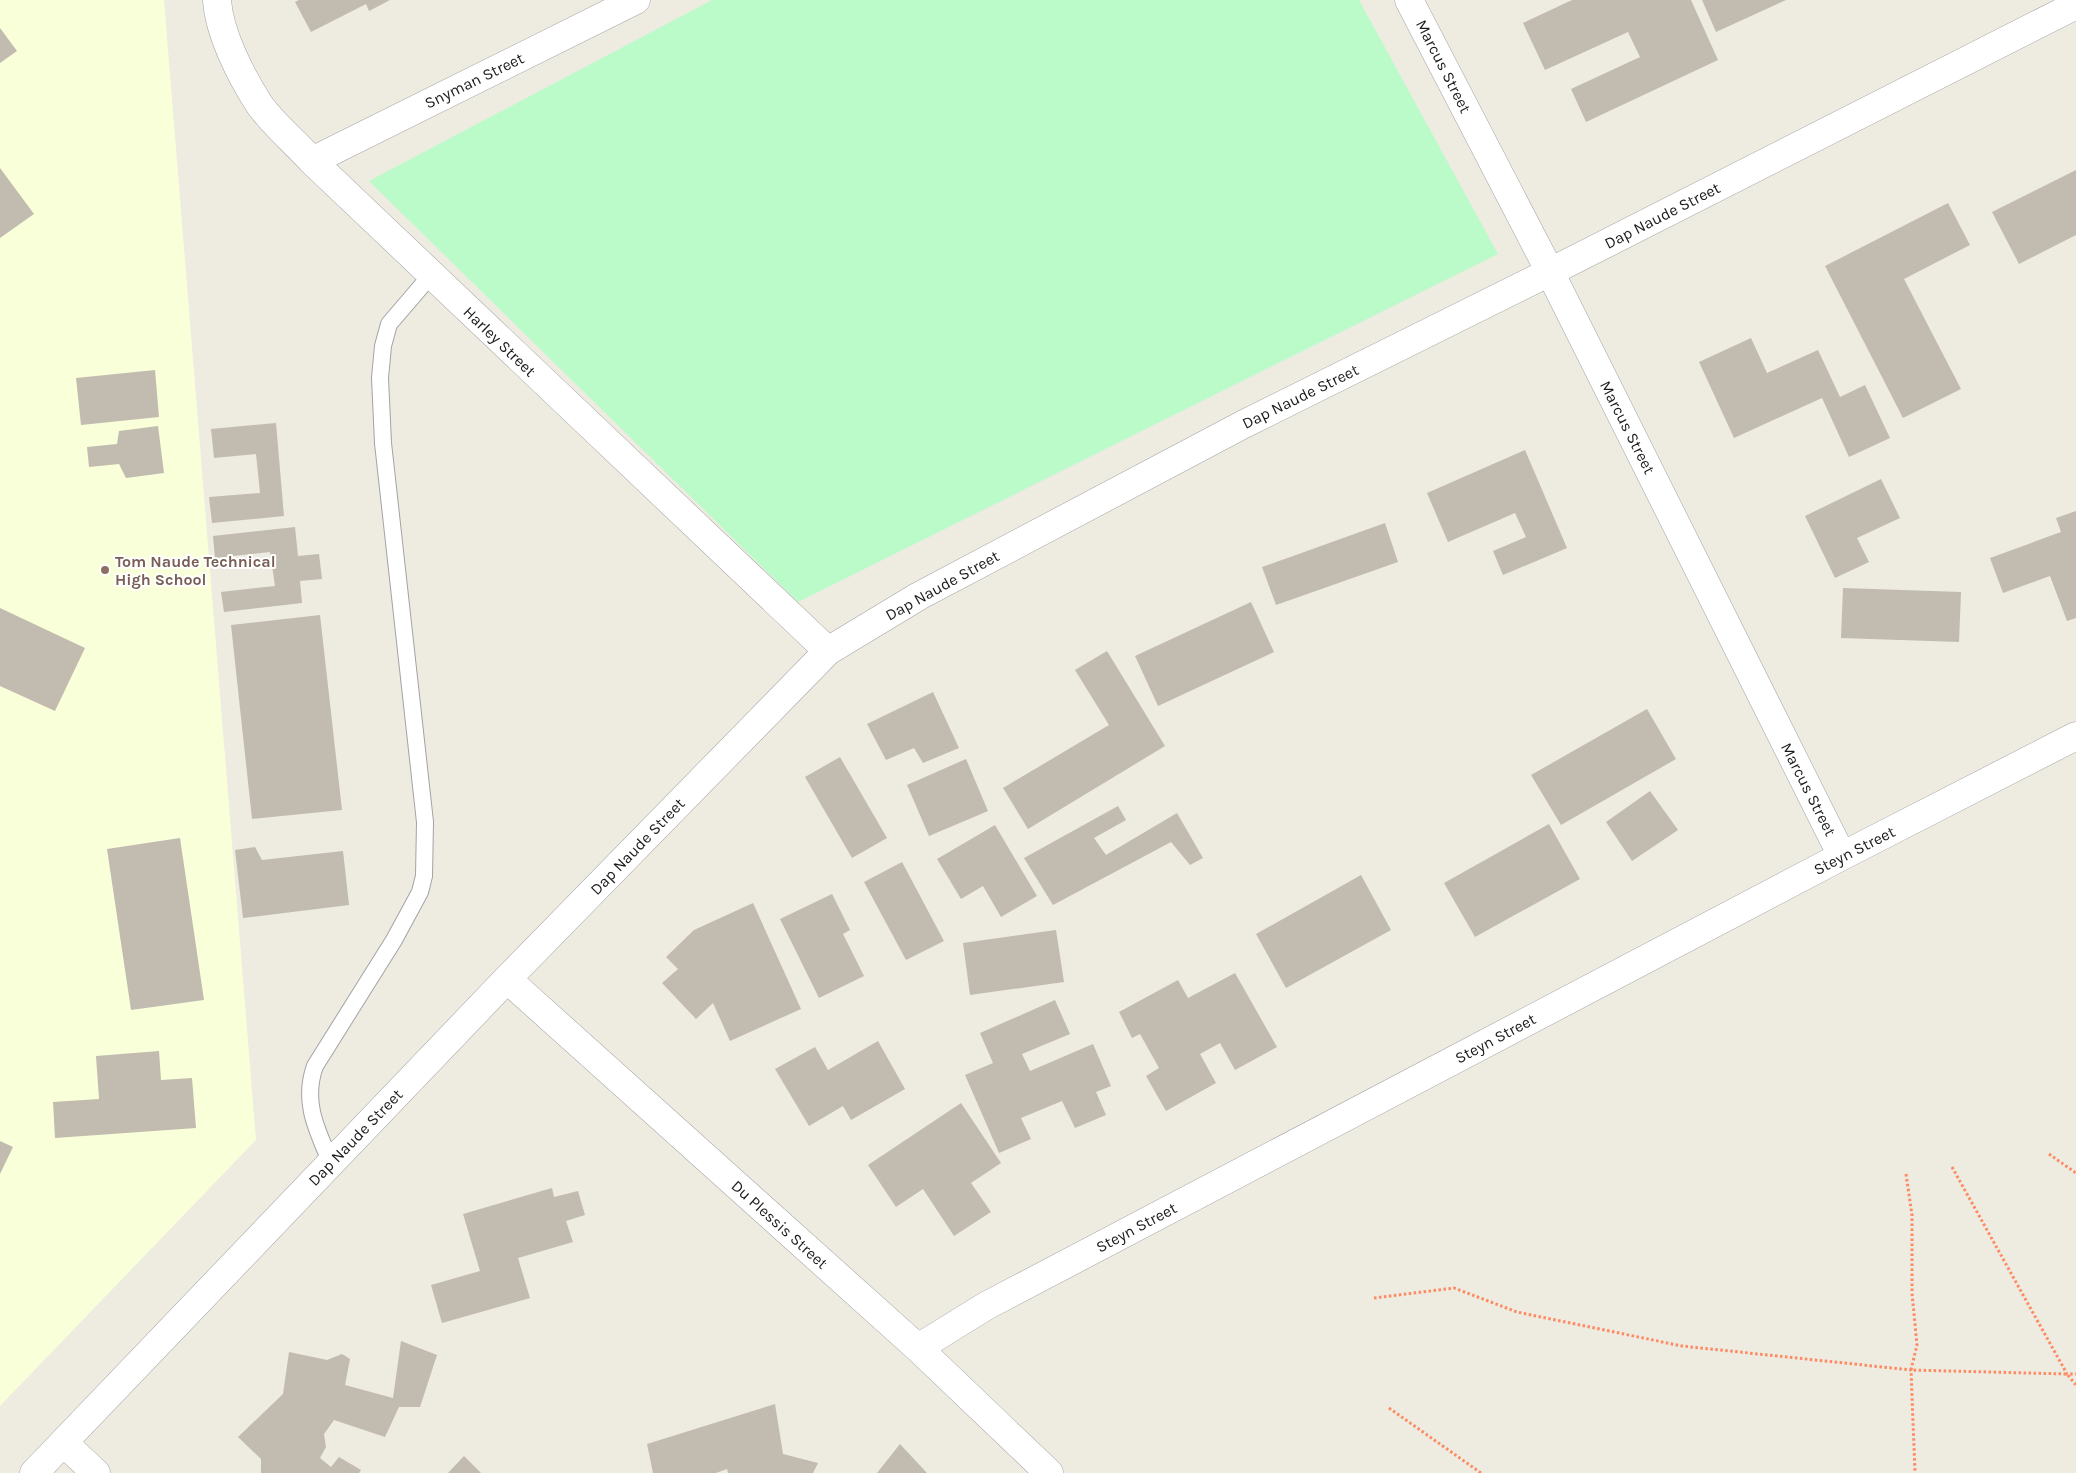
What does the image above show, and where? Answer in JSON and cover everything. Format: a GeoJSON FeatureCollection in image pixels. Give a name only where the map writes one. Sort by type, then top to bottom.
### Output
{"type":"FeatureCollection","features":[{"type":"Feature","properties":{"kind":"street","name":"Harley Street"},"geometry":{"type":"LineString","coordinates":[[217,0],[218,16],[228,46],[260,104],[312,161],[828,651]]}},
{"type":"Feature","properties":{"kind":"street","name":"Snyman Street"},"geometry":{"type":"LineString","coordinates":[[312,161],[636,0]]}},
{"type":"Feature","properties":{"kind":"street","name":"Marcus Street"},"geometry":{"type":"LineString","coordinates":[[1410,0],[1550,272],[1842,856]]}},
{"type":"Feature","properties":{"kind":"street","name":"Dap Naude Street"},"geometry":{"type":"LineString","coordinates":[[34,1473],[507,979],[828,651],[919,596],[1235,429],[1550,272],[2076,5]]}},
{"type":"Feature","properties":{"kind":"street","name":"Steyn Street"},"geometry":{"type":"LineString","coordinates":[[918,1348],[986,1306],[1842,856],[2076,736]]}},
{"type":"Feature","properties":{"kind":"street","name":"Du Plessis Street"},"geometry":{"type":"LineString","coordinates":[[507,979],[918,1348],[1049,1473]]}},
{"type":"Feature","properties":{"kind":"street"},"geometry":{"type":"LineString","coordinates":[[64,1443],[96,1473]]}},
{"type":"Feature","properties":{"kind":"lane"},"geometry":{"type":"LineString","coordinates":[[331,1163],[311,1115],[312,1074],[315,1066],[394,940],[420,892],[424,876],[425,822],[383,443],[380,378],[383,346],[389,324],[430,275]]}},
{"type":"Feature","properties":{"kind":"path"},"geometry":{"type":"LineString","coordinates":[[2049,1154],[2076,1173]]}},
{"type":"Feature","properties":{"kind":"path"},"geometry":{"type":"LineString","coordinates":[[1952,1166],[2067,1374],[2076,1385]]}},
{"type":"Feature","properties":{"kind":"path"},"geometry":{"type":"LineString","coordinates":[[1906,1174],[1912,1215],[1912,1293],[1916,1344],[1911,1370],[1915,1473]]}},
{"type":"Feature","properties":{"kind":"path"},"geometry":{"type":"LineString","coordinates":[[1374,1298],[1454,1288],[1517,1312],[1682,1346],[1911,1370],[2076,1374]]}},
{"type":"Feature","properties":{"kind":"path"},"geometry":{"type":"LineString","coordinates":[[1389,1408],[1481,1473]]}},
{"type":"Feature","properties":{"kind":"shaded area","name":"Tom Naude Technical High School"},"geometry":{"type":"Polygon","coordinates":[[[0,0],[164,0],[256,1140],[0,1406],[0,0]]]}},
{"type":"Feature","properties":{"kind":"green space"},"geometry":{"type":"Polygon","coordinates":[[[712,0],[1359,0],[1498,254],[798,602],[369,181],[712,0]]]}},
{"type":"Feature","properties":{"kind":"building"},"geometry":{"type":"Polygon","coordinates":[[[299,0],[390,0],[369,11],[366,4],[311,32],[295,2],[299,0]]]}},
{"type":"Feature","properties":{"kind":"building"},"geometry":{"type":"Polygon","coordinates":[[[1572,0],[1691,0],[1718,60],[1586,122],[1571,89],[1640,57],[1628,32],[1545,70],[1523,23],[1572,0]]]}},
{"type":"Feature","properties":{"kind":"building"},"geometry":{"type":"Polygon","coordinates":[[[1702,0],[1786,0],[1716,32],[1702,0]]]}},
{"type":"Feature","properties":{"kind":"building"},"geometry":{"type":"Polygon","coordinates":[[[0,28],[17,51],[0,63],[0,28]]]}},
{"type":"Feature","properties":{"kind":"building"},"geometry":{"type":"Polygon","coordinates":[[[0,168],[34,214],[0,238],[0,168]]]}},
{"type":"Feature","properties":{"kind":"building"},"geometry":{"type":"Polygon","coordinates":[[[2076,170],[2076,235],[2019,264],[1992,212],[2076,170]]]}},
{"type":"Feature","properties":{"kind":"building"},"geometry":{"type":"Polygon","coordinates":[[[1948,203],[1970,245],[1904,279],[1961,389],[1903,418],[1825,266],[1948,203]]]}},
{"type":"Feature","properties":{"kind":"building"},"geometry":{"type":"Polygon","coordinates":[[[1751,338],[1767,373],[1818,350],[1840,397],[1865,385],[1890,438],[1849,457],[1822,398],[1734,438],[1699,362],[1751,338]]]}},
{"type":"Feature","properties":{"kind":"building"},"geometry":{"type":"Polygon","coordinates":[[[155,370],[159,417],[81,425],[76,378],[155,370]]]}},
{"type":"Feature","properties":{"kind":"building"},"geometry":{"type":"Polygon","coordinates":[[[276,423],[284,516],[212,523],[209,497],[260,493],[256,454],[214,458],[211,429],[276,423]]]}},
{"type":"Feature","properties":{"kind":"building"},"geometry":{"type":"Polygon","coordinates":[[[158,426],[164,473],[126,478],[119,464],[89,467],[87,447],[117,444],[119,431],[158,426]]]}},
{"type":"Feature","properties":{"kind":"building"},"geometry":{"type":"Polygon","coordinates":[[[1525,450],[1567,548],[1503,575],[1493,551],[1526,537],[1515,513],[1448,542],[1427,493],[1525,450]]]}},
{"type":"Feature","properties":{"kind":"building"},"geometry":{"type":"Polygon","coordinates":[[[1881,479],[1900,518],[1857,538],[1869,562],[1835,578],[1805,516],[1881,479]]]}},
{"type":"Feature","properties":{"kind":"building"},"geometry":{"type":"Polygon","coordinates":[[[2076,511],[2076,618],[2067,621],[2050,576],[2003,593],[1990,558],[2061,532],[2056,518],[2076,511]]]}},
{"type":"Feature","properties":{"kind":"building"},"geometry":{"type":"Polygon","coordinates":[[[1385,523],[1398,562],[1276,605],[1262,567],[1385,523]]]}},
{"type":"Feature","properties":{"kind":"building"},"geometry":{"type":"Polygon","coordinates":[[[295,527],[298,556],[319,554],[322,579],[300,581],[302,603],[224,612],[221,592],[275,586],[270,552],[215,558],[213,536],[295,527]]]}},
{"type":"Feature","properties":{"kind":"building"},"geometry":{"type":"Polygon","coordinates":[[[1843,588],[1961,592],[1959,642],[1841,638],[1843,588]]]}},
{"type":"Feature","properties":{"kind":"building"},"geometry":{"type":"Polygon","coordinates":[[[1251,602],[1274,652],[1158,706],[1135,656],[1251,602]]]}},
{"type":"Feature","properties":{"kind":"building"},"geometry":{"type":"Polygon","coordinates":[[[0,608],[85,648],[55,711],[0,686],[0,608]]]}},
{"type":"Feature","properties":{"kind":"building"},"geometry":{"type":"Polygon","coordinates":[[[320,615],[342,810],[252,819],[231,625],[320,615]]]}},
{"type":"Feature","properties":{"kind":"building"},"geometry":{"type":"Polygon","coordinates":[[[1107,651],[1165,746],[1028,829],[1003,788],[1109,725],[1075,670],[1107,651]]]}},
{"type":"Feature","properties":{"kind":"building"},"geometry":{"type":"Polygon","coordinates":[[[933,692],[959,748],[923,763],[914,748],[886,760],[867,724],[933,692]]]}},
{"type":"Feature","properties":{"kind":"building"},"geometry":{"type":"Polygon","coordinates":[[[1647,709],[1676,759],[1561,825],[1531,775],[1647,709]]]}},
{"type":"Feature","properties":{"kind":"building"},"geometry":{"type":"Polygon","coordinates":[[[840,757],[887,838],[852,858],[805,777],[840,757]]]}},
{"type":"Feature","properties":{"kind":"building"},"geometry":{"type":"Polygon","coordinates":[[[966,759],[988,811],[929,836],[907,785],[966,759]]]}},
{"type":"Feature","properties":{"kind":"building"},"geometry":{"type":"Polygon","coordinates":[[[1650,791],[1678,830],[1632,861],[1606,822],[1650,791]]]}},
{"type":"Feature","properties":{"kind":"building"},"geometry":{"type":"Polygon","coordinates":[[[1118,806],[1126,820],[1094,838],[1106,855],[1177,813],[1203,858],[1190,865],[1171,842],[1053,905],[1024,858],[1118,806]]]}},
{"type":"Feature","properties":{"kind":"building"},"geometry":{"type":"Polygon","coordinates":[[[1549,824],[1580,879],[1475,937],[1444,883],[1549,824]]]}},
{"type":"Feature","properties":{"kind":"building"},"geometry":{"type":"Polygon","coordinates":[[[995,825],[1037,896],[1001,917],[983,886],[961,899],[937,859],[995,825]]]}},
{"type":"Feature","properties":{"kind":"building"},"geometry":{"type":"Polygon","coordinates":[[[180,838],[204,1000],[131,1010],[107,849],[180,838]]]}},
{"type":"Feature","properties":{"kind":"building"},"geometry":{"type":"Polygon","coordinates":[[[255,847],[262,860],[343,851],[349,905],[243,918],[235,850],[255,847]]]}},
{"type":"Feature","properties":{"kind":"building"},"geometry":{"type":"Polygon","coordinates":[[[902,862],[944,941],[906,960],[864,882],[902,862]]]}},
{"type":"Feature","properties":{"kind":"building"},"geometry":{"type":"Polygon","coordinates":[[[1361,875],[1391,930],[1286,988],[1256,934],[1361,875]]]}},
{"type":"Feature","properties":{"kind":"building"},"geometry":{"type":"Polygon","coordinates":[[[832,894],[850,930],[843,934],[864,976],[819,998],[780,919],[832,894]]]}},
{"type":"Feature","properties":{"kind":"building"},"geometry":{"type":"Polygon","coordinates":[[[753,903],[801,1009],[730,1041],[713,1003],[696,1019],[662,983],[678,969],[666,957],[694,930],[753,903]]]}},
{"type":"Feature","properties":{"kind":"building"},"geometry":{"type":"Polygon","coordinates":[[[1056,930],[1064,982],[970,995],[963,943],[1056,930]]]}},
{"type":"Feature","properties":{"kind":"building"},"geometry":{"type":"Polygon","coordinates":[[[1235,973],[1277,1047],[1235,1070],[1220,1043],[1200,1054],[1216,1083],[1166,1111],[1146,1076],[1159,1068],[1140,1034],[1132,1038],[1119,1012],[1178,980],[1188,998],[1235,973]]]}},
{"type":"Feature","properties":{"kind":"building"},"geometry":{"type":"Polygon","coordinates":[[[1055,1000],[1070,1034],[1022,1054],[1030,1071],[1093,1044],[1111,1086],[1096,1092],[1106,1115],[1075,1128],[1062,1101],[1021,1118],[1031,1139],[999,1153],[965,1075],[993,1063],[980,1033],[1055,1000]]]}},
{"type":"Feature","properties":{"kind":"building"},"geometry":{"type":"Polygon","coordinates":[[[878,1041],[905,1089],[851,1120],[843,1106],[809,1126],[775,1069],[815,1047],[828,1070],[878,1041]]]}},
{"type":"Feature","properties":{"kind":"building"},"geometry":{"type":"Polygon","coordinates":[[[159,1051],[161,1080],[192,1078],[196,1128],[55,1138],[53,1102],[99,1099],[96,1056],[159,1051]]]}},
{"type":"Feature","properties":{"kind":"building"},"geometry":{"type":"Polygon","coordinates":[[[961,1103],[1001,1163],[971,1183],[991,1212],[954,1236],[923,1189],[896,1207],[868,1165],[961,1103]]]}},
{"type":"Feature","properties":{"kind":"building"},"geometry":{"type":"Polygon","coordinates":[[[0,1141],[13,1147],[0,1174],[0,1141]]]}},
{"type":"Feature","properties":{"kind":"building"},"geometry":{"type":"Polygon","coordinates":[[[552,1188],[554,1197],[578,1191],[585,1215],[566,1221],[573,1242],[518,1258],[530,1298],[442,1323],[431,1285],[480,1271],[463,1214],[552,1188]]]}},
{"type":"Feature","properties":{"kind":"building"},"geometry":{"type":"Polygon","coordinates":[[[401,1341],[437,1355],[420,1407],[399,1407],[385,1437],[334,1420],[324,1434],[326,1447],[320,1458],[331,1467],[339,1457],[361,1470],[359,1473],[261,1473],[261,1459],[238,1437],[283,1394],[289,1352],[327,1360],[342,1354],[350,1359],[345,1385],[393,1398],[401,1341]]]}},
{"type":"Feature","properties":{"kind":"building"},"geometry":{"type":"Polygon","coordinates":[[[775,1404],[783,1454],[818,1463],[813,1473],[728,1473],[727,1469],[716,1473],[653,1473],[647,1444],[775,1404]]]}},
{"type":"Feature","properties":{"kind":"building"},"geometry":{"type":"Polygon","coordinates":[[[900,1444],[927,1473],[877,1473],[900,1444]]]}},
{"type":"Feature","properties":{"kind":"building"},"geometry":{"type":"Polygon","coordinates":[[[464,1456],[481,1473],[448,1473],[464,1456]]]}},
{"type":"Feature","properties":{"kind":"place","name":"Tom Naude Technical High School"},"geometry":{"type":"Point","coordinates":[105,570]}}]}
